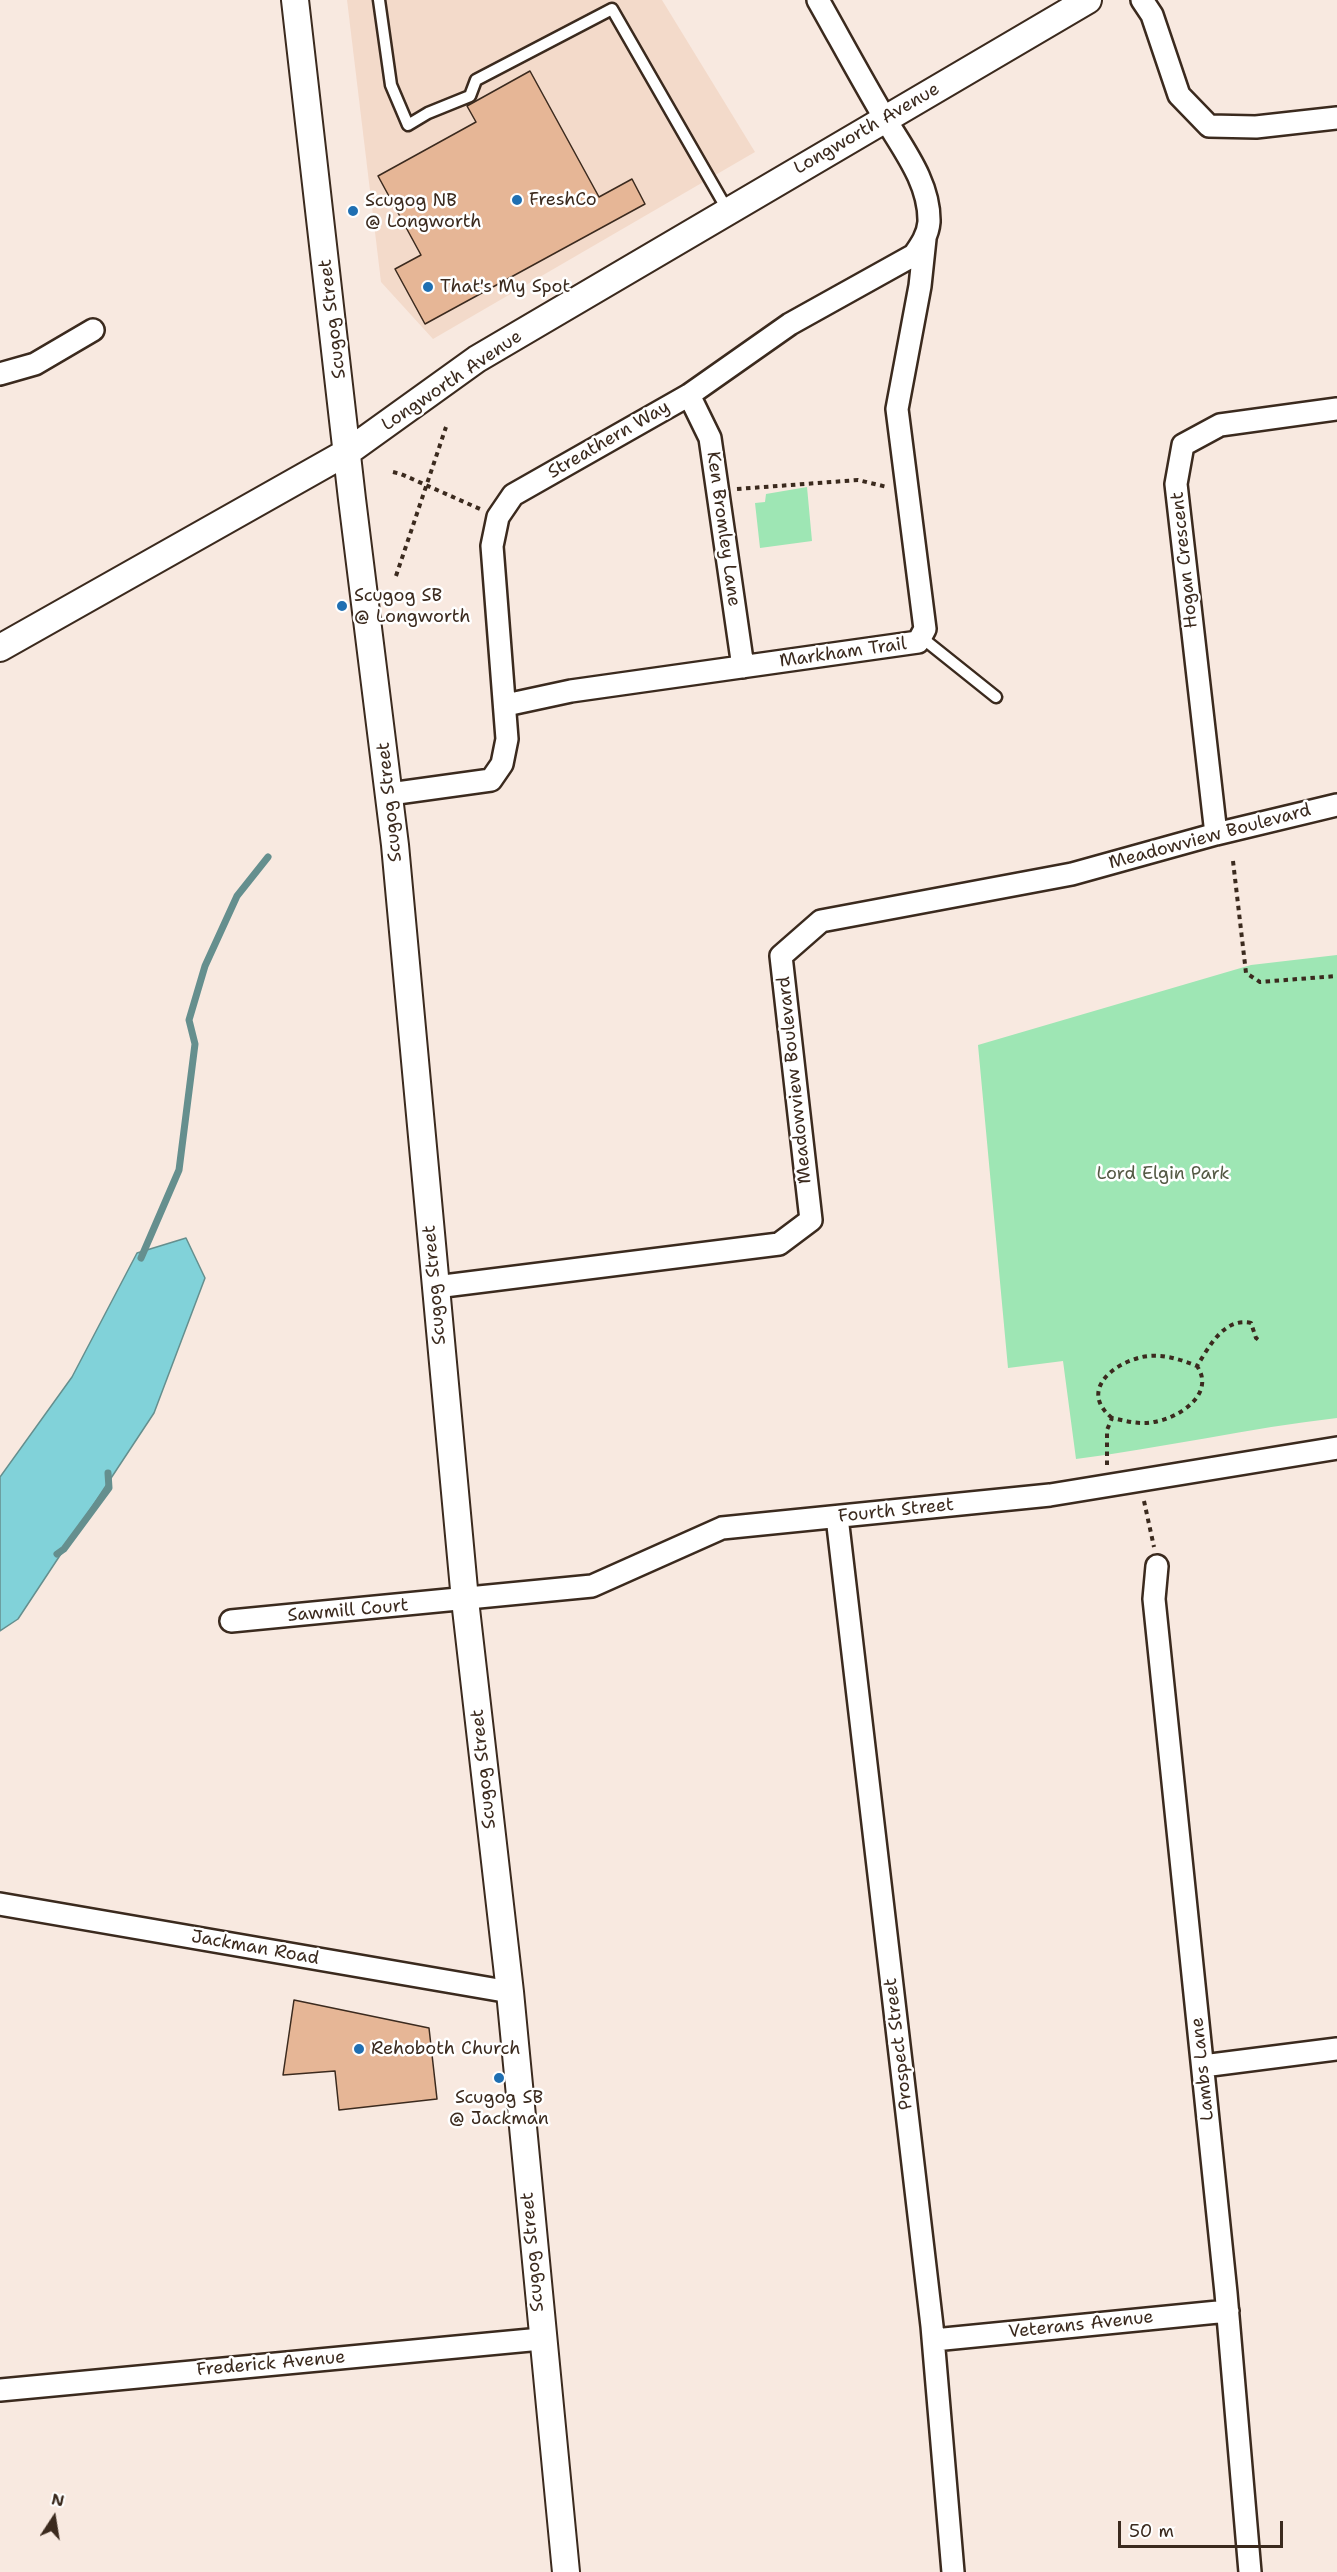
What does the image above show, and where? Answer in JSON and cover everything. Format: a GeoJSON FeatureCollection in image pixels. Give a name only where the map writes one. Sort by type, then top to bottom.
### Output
{"type":"FeatureCollection","features":[{"type":"Feature","properties":{"kind":"street","name":"Scugog Street"},"geometry":{"type":"LineString","coordinates":[[295,0],[349,451],[352,499],[390,794],[465,1600],[510,1992],[541,2339],[566,2572]]}},
{"type":"Feature","properties":{"kind":"street"},"geometry":{"type":"LineString","coordinates":[[818,0],[885,119],[907,151],[924,191],[929,222],[925,239]]}},
{"type":"Feature","properties":{"kind":"street","name":"Longworth Avenue"},"geometry":{"type":"LineString","coordinates":[[0,648],[349,451],[477,359],[1088,0]]}},
{"type":"Feature","properties":{"kind":"street"},"geometry":{"type":"LineString","coordinates":[[1142,0],[1152,15],[1179,95],[1209,126],[1256,127],[1337,118]]}},
{"type":"Feature","properties":{"kind":"street","name":"Streathern Way"},"geometry":{"type":"LineString","coordinates":[[390,794],[491,780],[502,764],[507,739],[506,705],[492,546],[498,517],[513,495],[689,394],[790,324],[914,255],[925,239]]}},
{"type":"Feature","properties":{"kind":"street","name":"Markham Trail"},"geometry":{"type":"LineString","coordinates":[[506,705],[571,691],[890,648],[918,642],[925,629],[897,409],[920,286],[925,239]]}},
{"type":"Feature","properties":{"kind":"street"},"geometry":{"type":"LineString","coordinates":[[0,374],[35,364],[93,330]]}},
{"type":"Feature","properties":{"kind":"street","name":"Ken Bromley Lane"},"geometry":{"type":"LineString","coordinates":[[689,394],[710,438],[743,667]]}},
{"type":"Feature","properties":{"kind":"street","name":"Hogan Crescent"},"geometry":{"type":"LineString","coordinates":[[1216,834],[1176,484],[1183,445],[1220,425],[1337,409]]}},
{"type":"Feature","properties":{"kind":"street","name":"Meadowview Boulevard"},"geometry":{"type":"LineString","coordinates":[[435,1287],[779,1244],[811,1220],[781,956],[821,921],[1072,874],[1216,834],[1337,805]]}},
{"type":"Feature","properties":{"kind":"street","name":"Fourth Street"},"geometry":{"type":"LineString","coordinates":[[465,1600],[592,1586],[722,1528],[1050,1495],[1337,1448]]}},
{"type":"Feature","properties":{"kind":"street","name":"Prospect Street"},"geometry":{"type":"LineString","coordinates":[[837,1517],[934,2340],[953,2572]]}},
{"type":"Feature","properties":{"kind":"street","name":"Lambs Lane"},"geometry":{"type":"LineString","coordinates":[[1157,1566],[1154,1599],[1228,2311],[1250,2572]]}},
{"type":"Feature","properties":{"kind":"street","name":"Sawmill Court"},"geometry":{"type":"LineString","coordinates":[[231,1621],[465,1600]]}},
{"type":"Feature","properties":{"kind":"street","name":"Jackman Road"},"geometry":{"type":"LineString","coordinates":[[0,1904],[510,1992]]}},
{"type":"Feature","properties":{"kind":"street"},"geometry":{"type":"LineString","coordinates":[[1203,2066],[1337,2049]]}},
{"type":"Feature","properties":{"kind":"street","name":"Veterans Avenue"},"geometry":{"type":"LineString","coordinates":[[934,2340],[1228,2311]]}},
{"type":"Feature","properties":{"kind":"street","name":"Frederick Avenue"},"geometry":{"type":"LineString","coordinates":[[0,2390],[541,2339]]}},
{"type":"Feature","properties":{"kind":"lane"},"geometry":{"type":"LineString","coordinates":[[379,0],[391,85],[408,125],[428,113],[470,96],[476,80],[609,4],[728,211]]}},
{"type":"Feature","properties":{"kind":"lane"},"geometry":{"type":"LineString","coordinates":[[921,637],[996,697]]}},
{"type":"Feature","properties":{"kind":"path"},"geometry":{"type":"LineString","coordinates":[[396,576],[446,427]]}},
{"type":"Feature","properties":{"kind":"path"},"geometry":{"type":"LineString","coordinates":[[393,472],[498,517]]}},
{"type":"Feature","properties":{"kind":"path"},"geometry":{"type":"LineString","coordinates":[[718,490],[858,480],[908,492]]}},
{"type":"Feature","properties":{"kind":"path"},"geometry":{"type":"LineString","coordinates":[[1233,861],[1246,973],[1260,982],[1337,976]]}},
{"type":"Feature","properties":{"kind":"path"},"geometry":{"type":"LineString","coordinates":[[1197,1366],[1218,1335],[1235,1324],[1251,1323],[1256,1338],[1260,1341]]}},
{"type":"Feature","properties":{"kind":"path"},"geometry":{"type":"LineString","coordinates":[[1155,1356],[1167,1356],[1197,1366],[1202,1378],[1202,1387],[1191,1405],[1181,1412],[1154,1422],[1139,1423],[1112,1418],[1101,1406],[1098,1390],[1102,1381],[1113,1372],[1132,1361],[1155,1356]]}},
{"type":"Feature","properties":{"kind":"path"},"geometry":{"type":"LineString","coordinates":[[1109,1486],[1106,1446],[1112,1418]]}},
{"type":"Feature","properties":{"kind":"path"},"geometry":{"type":"LineString","coordinates":[[1140,1482],[1153,1535],[1157,1566]]}},
{"type":"Feature","properties":{"kind":"shaded area"},"geometry":{"type":"Polygon","coordinates":[[[347,0],[662,0],[755,152],[433,339],[381,282],[347,0]]]}},
{"type":"Feature","properties":{"kind":"green space"},"geometry":{"type":"Polygon","coordinates":[[[807,487],[812,541],[760,548],[755,503],[765,502],[766,494],[807,487]]]}},
{"type":"Feature","properties":{"kind":"green space","name":"Lord Elgin Park"},"geometry":{"type":"Polygon","coordinates":[[[1337,955],[1337,1418],[1076,1459],[1063,1361],[1008,1368],[978,1045],[1251,965],[1337,955]]]}},
{"type":"Feature","properties":{"kind":"water"},"geometry":{"type":"Polygon","coordinates":[[[186,1238],[205,1278],[154,1413],[18,1619],[0,1631],[0,1477],[72,1377],[137,1253],[186,1238]]]}},
{"type":"Feature","properties":{"kind":"building","name":"FreshCo"},"geometry":{"type":"Polygon","coordinates":[[[530,71],[599,197],[632,179],[645,204],[425,324],[395,269],[421,255],[378,176],[476,122],[467,106],[530,71]]]}},
{"type":"Feature","properties":{"kind":"building","name":"Rehoboth Church"},"geometry":{"type":"Polygon","coordinates":[[[294,2000],[429,2028],[437,2099],[339,2110],[335,2071],[283,2075],[294,2000]]]}},
{"type":"Feature","properties":{"kind":"waterway"},"geometry":{"type":"LineString","coordinates":[[141,1258],[179,1170],[195,1044],[189,1020],[205,966],[237,896],[268,857]]}},
{"type":"Feature","properties":{"kind":"waterway"},"geometry":{"type":"LineString","coordinates":[[57,1554],[64,1549],[109,1488],[108,1473]]}},
{"type":"Feature","properties":{"kind":"place","name":"FreshCo"},"geometry":{"type":"Point","coordinates":[517,200]}},
{"type":"Feature","properties":{"kind":"place","name":"Scugog NB @ Longworth"},"geometry":{"type":"Point","coordinates":[353,211]}},
{"type":"Feature","properties":{"kind":"place","name":"That's My Spot"},"geometry":{"type":"Point","coordinates":[428,287]}},
{"type":"Feature","properties":{"kind":"place","name":"Scugog SB @ Longworth"},"geometry":{"type":"Point","coordinates":[342,606]}},
{"type":"Feature","properties":{"kind":"place","name":"Rehoboth Church"},"geometry":{"type":"Point","coordinates":[359,2049]}},
{"type":"Feature","properties":{"kind":"place","name":"Scugog SB @ Jackman"},"geometry":{"type":"Point","coordinates":[499,2078]}}]}
